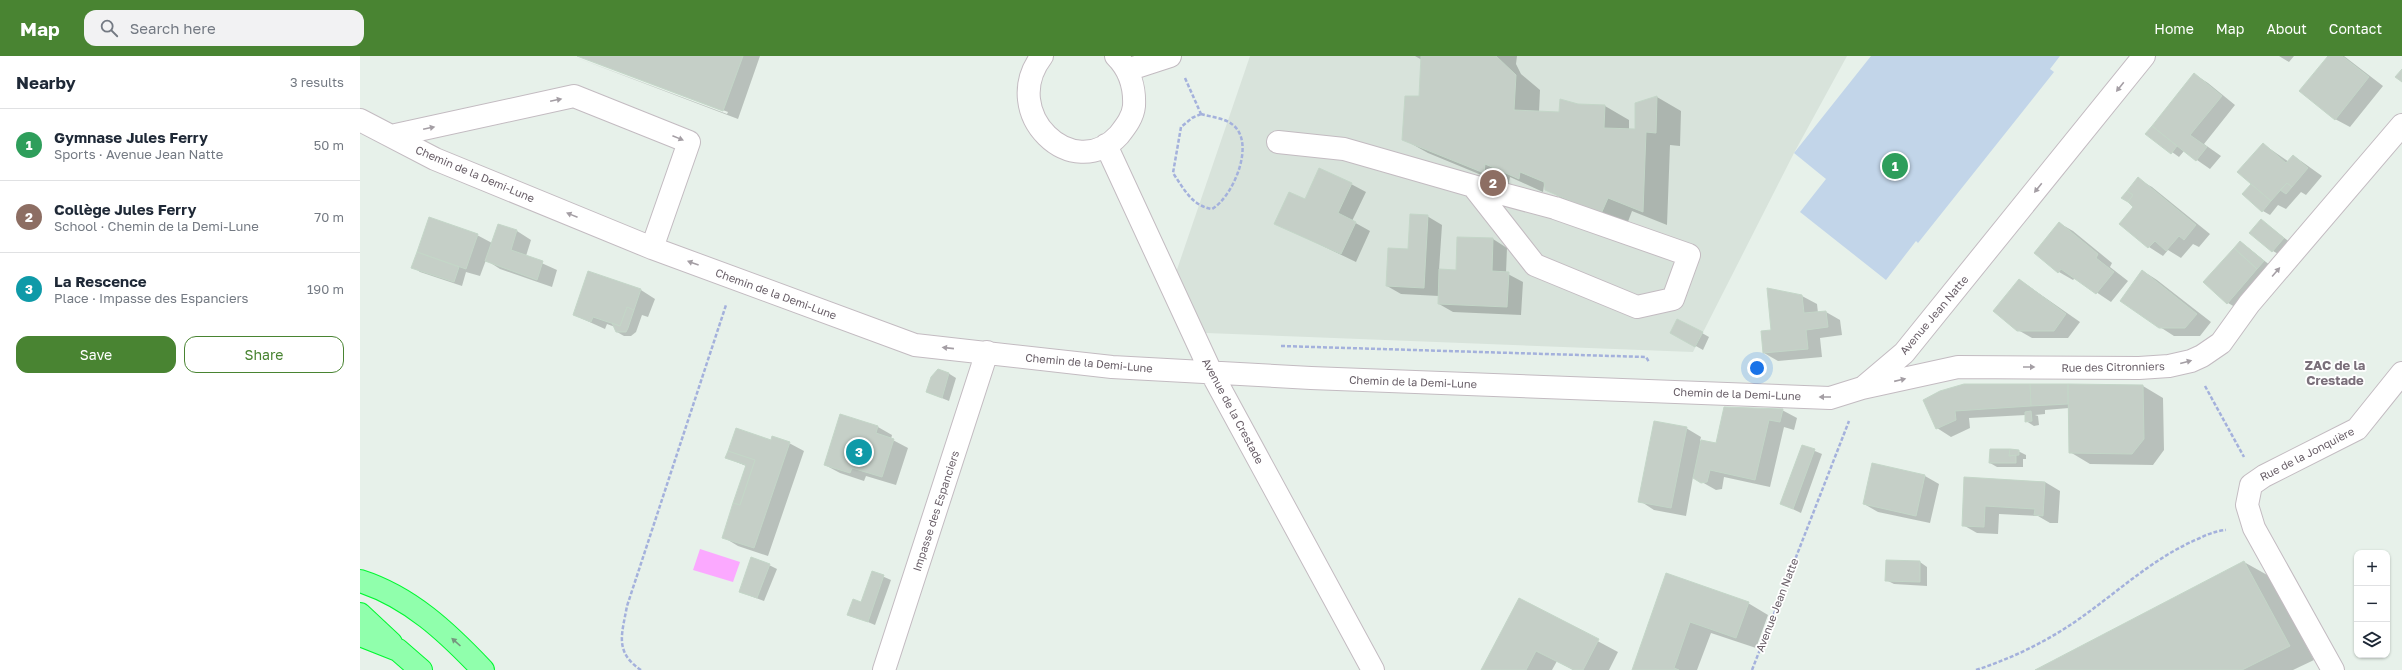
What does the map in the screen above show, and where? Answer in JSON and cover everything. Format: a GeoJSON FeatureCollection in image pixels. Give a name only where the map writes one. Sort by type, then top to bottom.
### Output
{"type":"FeatureCollection","features":[{"type":"Feature","properties":{"kind":"highway"},"geometry":{"type":"LineString","coordinates":[[360,581],[375,586],[417,608],[460,646],[483,670]]}},
{"type":"Feature","properties":{"kind":"highway"},"geometry":{"type":"LineString","coordinates":[[360,614],[421,670]]}},
{"type":"Feature","properties":{"kind":"highway"},"geometry":{"type":"LineString","coordinates":[[360,635],[398,650]]}},
{"type":"Feature","properties":{"kind":"street"},"geometry":{"type":"LineString","coordinates":[[1042,56],[1033,69],[1028,101],[1034,121],[1050,139],[1068,149],[1095,150],[1106,145],[1127,126],[1133,111],[1134,97],[1121,63],[1176,63]]}},
{"type":"Feature","properties":{"kind":"street","name":"Avenue Jean Natte"},"geometry":{"type":"LineString","coordinates":[[1862,388],[1904,353],[2144,56]]}},
{"type":"Feature","properties":{"kind":"street"},"geometry":{"type":"LineString","coordinates":[[391,136],[574,96],[689,142],[652,248]]}},
{"type":"Feature","properties":{"kind":"street","name":"Chemin de la Demi-Lune"},"geometry":{"type":"LineString","coordinates":[[360,120],[434,160],[652,248],[915,345],[1112,367],[1311,378],[1830,398],[1862,388]]}},
{"type":"Feature","properties":{"kind":"street","name":"Rue des Citronniers"},"geometry":{"type":"LineString","coordinates":[[1862,388],[1958,367],[2139,368],[2169,366],[2191,361],[2202,356],[2221,343],[2249,304],[2402,125]]}},
{"type":"Feature","properties":{"kind":"street"},"geometry":{"type":"LineString","coordinates":[[1278,142],[1344,149],[1555,208],[1689,255],[1673,299],[1637,307],[1535,265],[1472,186]]}},
{"type":"Feature","properties":{"kind":"street","name":"Avenue de la Crestade"},"geometry":{"type":"LineString","coordinates":[[1106,145],[1212,372],[1373,670]]}},
{"type":"Feature","properties":{"kind":"street","name":"Impasse des Espanciers"},"geometry":{"type":"LineString","coordinates":[[884,670],[987,352]]}},
{"type":"Feature","properties":{"kind":"street","name":"Rue de la Jonquière"},"geometry":{"type":"LineString","coordinates":[[2333,670],[2254,528],[2247,505],[2251,485],[2256,480],[2357,430],[2402,373]]}},
{"type":"Feature","properties":{"kind":"path"},"geometry":{"type":"LineString","coordinates":[[1176,63],[1201,114],[1228,121],[1235,126],[1242,139],[1238,175],[1218,206],[1212,209],[1202,208],[1190,198],[1173,174],[1181,127],[1192,118],[1201,114]]}},
{"type":"Feature","properties":{"kind":"path"},"geometry":{"type":"LineString","coordinates":[[641,670],[630,663],[622,650],[622,635],[627,606],[735,279]]}},
{"type":"Feature","properties":{"kind":"path"},"geometry":{"type":"LineString","coordinates":[[1273,346],[1646,357],[1668,391]]}},
{"type":"Feature","properties":{"kind":"path"},"geometry":{"type":"LineString","coordinates":[[2191,361],[2256,480]]}},
{"type":"Feature","properties":{"kind":"path","name":"Avenue Jean Natte"},"geometry":{"type":"LineString","coordinates":[[1752,670],[1862,388]]}},
{"type":"Feature","properties":{"kind":"path"},"geometry":{"type":"LineString","coordinates":[[1976,670],[2010,658],[2065,629],[2146,568],[2181,545],[2219,530],[2254,528]]}},
{"type":"Feature","properties":{"kind":"shaded area"},"geometry":{"type":"Polygon","coordinates":[[[1250,56],[1847,56],[1794,153],[1693,352],[1180,332],[1170,290],[1250,56]]]}},
{"type":"Feature","properties":{"kind":"shaded area"},"geometry":{"type":"Polygon","coordinates":[[[1871,56],[2060,56],[2050,69],[2054,72],[1918,243],[1916,241],[1886,280],[1800,212],[1826,179],[1794,153],[1871,56]]]}},
{"type":"Feature","properties":{"kind":"shaded area"},"geometry":{"type":"Polygon","coordinates":[[[700,549],[740,562],[733,582],[693,570],[700,549]]]}},
{"type":"Feature","properties":{"kind":"building"},"geometry":{"type":"Polygon","coordinates":[[[577,56],[743,56],[723,111],[577,56]]]}},
{"type":"Feature","properties":{"kind":"building"},"geometry":{"type":"Polygon","coordinates":[[[1421,56],[1496,56],[1516,75],[1514,110],[1559,112],[1560,99],[1578,104],[1605,105],[1604,128],[1635,129],[1635,103],[1657,96],[1656,133],[1646,132],[1643,212],[1608,198],[1601,214],[1545,190],[1544,182],[1520,172],[1519,179],[1485,164],[1484,173],[1402,140],[1405,96],[1419,96],[1421,56]]]}},
{"type":"Feature","properties":{"kind":"building"},"geometry":{"type":"Polygon","coordinates":[[[2328,56],[2342,56],[2369,77],[2335,120],[2299,91],[2328,56]]]}},
{"type":"Feature","properties":{"kind":"building"},"geometry":{"type":"Polygon","coordinates":[[[2402,69],[2402,82],[2395,77],[2402,69]]]}},
{"type":"Feature","properties":{"kind":"building"},"geometry":{"type":"Polygon","coordinates":[[[2194,73],[2222,96],[2190,135],[2207,147],[2196,161],[2152,126],[2194,73]]]}},
{"type":"Feature","properties":{"kind":"building"},"geometry":{"type":"Polygon","coordinates":[[[2152,126],[2177,146],[2171,154],[2145,134],[2152,126]]]}},
{"type":"Feature","properties":{"kind":"building"},"geometry":{"type":"Polygon","coordinates":[[[2263,143],[2286,163],[2293,155],[2308,168],[2292,187],[2287,183],[2271,201],[2237,172],[2263,143]]]}},
{"type":"Feature","properties":{"kind":"building"},"geometry":{"type":"Polygon","coordinates":[[[1319,168],[1352,183],[1338,213],[1356,222],[1341,254],[1274,224],[1289,192],[1305,199],[1319,168]]]}},
{"type":"Feature","properties":{"kind":"building"},"geometry":{"type":"Polygon","coordinates":[[[2138,177],[2196,225],[2184,240],[2179,236],[2166,251],[2155,241],[2148,248],[2119,224],[2133,207],[2128,202],[2133,195],[2127,191],[2138,177]]]}},
{"type":"Feature","properties":{"kind":"building"},"geometry":{"type":"Polygon","coordinates":[[[2287,183],[2292,187],[2286,194],[2280,190],[2287,183]]]}},
{"type":"Feature","properties":{"kind":"building"},"geometry":{"type":"Polygon","coordinates":[[[2251,184],[2271,201],[2262,212],[2242,194],[2251,184]]]}},
{"type":"Feature","properties":{"kind":"building"},"geometry":{"type":"Polygon","coordinates":[[[2127,191],[2133,195],[2128,202],[2121,198],[2127,191]]]}},
{"type":"Feature","properties":{"kind":"building"},"geometry":{"type":"Polygon","coordinates":[[[1410,214],[1428,215],[1424,288],[1386,286],[1388,248],[1408,249],[1410,214]]]}},
{"type":"Feature","properties":{"kind":"building"},"geometry":{"type":"Polygon","coordinates":[[[429,217],[478,234],[466,269],[417,252],[429,217]]]}},
{"type":"Feature","properties":{"kind":"building"},"geometry":{"type":"Polygon","coordinates":[[[2261,219],[2284,238],[2272,252],[2249,233],[2261,219]]]}},
{"type":"Feature","properties":{"kind":"building"},"geometry":{"type":"Polygon","coordinates":[[[2059,222],[2098,254],[2096,258],[2114,272],[2096,294],[2061,269],[2058,273],[2034,253],[2059,222]]]}},
{"type":"Feature","properties":{"kind":"building"},"geometry":{"type":"Polygon","coordinates":[[[498,224],[517,230],[511,250],[543,261],[537,280],[485,261],[498,224]]]}},
{"type":"Feature","properties":{"kind":"building"},"geometry":{"type":"Polygon","coordinates":[[[1457,237],[1493,238],[1492,271],[1509,272],[1507,307],[1438,304],[1439,269],[1456,270],[1457,237]]]}},
{"type":"Feature","properties":{"kind":"building"},"geometry":{"type":"Polygon","coordinates":[[[2240,241],[2264,261],[2257,269],[2234,248],[2240,241]]]}},
{"type":"Feature","properties":{"kind":"building"},"geometry":{"type":"Polygon","coordinates":[[[2234,248],[2257,269],[2227,304],[2203,282],[2234,248]]]}},
{"type":"Feature","properties":{"kind":"building"},"geometry":{"type":"Polygon","coordinates":[[[417,252],[459,267],[454,282],[411,268],[417,252]]]}},
{"type":"Feature","properties":{"kind":"building"},"geometry":{"type":"Polygon","coordinates":[[[2142,270],[2197,314],[2185,328],[2159,328],[2120,301],[2142,270]]]}},
{"type":"Feature","properties":{"kind":"building"},"geometry":{"type":"Polygon","coordinates":[[[588,271],[641,289],[634,310],[627,307],[620,326],[593,317],[591,322],[573,315],[588,271]]]}},
{"type":"Feature","properties":{"kind":"building"},"geometry":{"type":"Polygon","coordinates":[[[2019,279],[2066,314],[2054,331],[2017,331],[1993,311],[2019,279]]]}},
{"type":"Feature","properties":{"kind":"building"},"geometry":{"type":"Polygon","coordinates":[[[1767,288],[1802,295],[1804,313],[1826,311],[1828,327],[1806,330],[1808,349],[1763,353],[1761,331],[1771,330],[1767,288]]]}},
{"type":"Feature","properties":{"kind":"building"},"geometry":{"type":"Polygon","coordinates":[[[627,307],[634,310],[628,328],[626,332],[616,332],[612,323],[620,326],[627,307]]]}},
{"type":"Feature","properties":{"kind":"building"},"geometry":{"type":"Polygon","coordinates":[[[1677,319],[1703,332],[1695,347],[1670,333],[1677,319]]]}},
{"type":"Feature","properties":{"kind":"building"},"geometry":{"type":"Polygon","coordinates":[[[938,369],[949,373],[942,398],[926,392],[931,377],[938,369]]]}},
{"type":"Feature","properties":{"kind":"building"},"geometry":{"type":"Polygon","coordinates":[[[1964,384],[2030,384],[2031,406],[1955,411],[1956,420],[1936,429],[1923,400],[1940,391],[1964,384]]]}},
{"type":"Feature","properties":{"kind":"building"},"geometry":{"type":"Polygon","coordinates":[[[2030,384],[2068,384],[2068,404],[2031,406],[2030,384]]]}},
{"type":"Feature","properties":{"kind":"building"},"geometry":{"type":"Polygon","coordinates":[[[2068,384],[2143,385],[2144,439],[2132,454],[2069,453],[2068,384]]]}},
{"type":"Feature","properties":{"kind":"building"},"geometry":{"type":"Polygon","coordinates":[[[1724,407],[1783,409],[1780,422],[1769,420],[1755,480],[1710,470],[1707,482],[1701,483],[1693,478],[1701,440],[1716,443],[1724,407]]]}},
{"type":"Feature","properties":{"kind":"building"},"geometry":{"type":"Polygon","coordinates":[[[2031,411],[2032,421],[2025,422],[2025,412],[2031,411]]]}},
{"type":"Feature","properties":{"kind":"building"},"geometry":{"type":"Polygon","coordinates":[[[840,414],[878,426],[876,433],[894,439],[882,477],[852,468],[850,473],[824,465],[840,414]]]}},
{"type":"Feature","properties":{"kind":"building"},"geometry":{"type":"Polygon","coordinates":[[[1654,421],[1687,427],[1671,508],[1638,502],[1654,421]]]}},
{"type":"Feature","properties":{"kind":"building"},"geometry":{"type":"Polygon","coordinates":[[[736,428],[771,440],[772,436],[790,442],[754,548],[722,538],[733,503],[740,505],[755,460],[728,451],[736,428]]]}},
{"type":"Feature","properties":{"kind":"building"},"geometry":{"type":"Polygon","coordinates":[[[1802,445],[1815,449],[1793,509],[1780,504],[1802,445]]]}},
{"type":"Feature","properties":{"kind":"building"},"geometry":{"type":"Polygon","coordinates":[[[1990,449],[2010,449],[2009,456],[2016,455],[2016,463],[1989,463],[1990,449]]]}},
{"type":"Feature","properties":{"kind":"building"},"geometry":{"type":"Polygon","coordinates":[[[2010,449],[2019,450],[2019,455],[2009,456],[2010,449]]]}},
{"type":"Feature","properties":{"kind":"building"},"geometry":{"type":"Polygon","coordinates":[[[728,451],[755,460],[740,505],[733,503],[746,465],[725,458],[728,451]]]}},
{"type":"Feature","properties":{"kind":"building"},"geometry":{"type":"Polygon","coordinates":[[[1872,463],[1925,475],[1916,516],[1863,504],[1872,463]]]}},
{"type":"Feature","properties":{"kind":"building"},"geometry":{"type":"Polygon","coordinates":[[[1964,477],[2045,482],[2043,516],[2034,515],[2035,509],[1985,506],[1984,527],[1962,526],[1964,477]]]}},
{"type":"Feature","properties":{"kind":"building"},"geometry":{"type":"Polygon","coordinates":[[[751,557],[770,564],[757,598],[739,592],[751,557]]]}},
{"type":"Feature","properties":{"kind":"building"},"geometry":{"type":"Polygon","coordinates":[[[1886,560],[1920,561],[1920,582],[1885,581],[1886,560]]]}},
{"type":"Feature","properties":{"kind":"building"},"geometry":{"type":"Polygon","coordinates":[[[2244,561],[2290,646],[2242,670],[2035,670],[2244,561]]]}},
{"type":"Feature","properties":{"kind":"building"},"geometry":{"type":"Polygon","coordinates":[[[872,571],[884,575],[868,622],[847,615],[853,599],[861,602],[872,571]]]}},
{"type":"Feature","properties":{"kind":"building"},"geometry":{"type":"Polygon","coordinates":[[[1666,573],[1749,602],[1736,638],[1690,622],[1674,668],[1679,670],[1632,670],[1666,573]]]}},
{"type":"Feature","properties":{"kind":"building"},"geometry":{"type":"Polygon","coordinates":[[[1519,598],[1599,639],[1583,670],[1574,670],[1536,651],[1526,670],[1481,670],[1519,598]]]}},
{"type":"Feature","properties":{"kind":"place","name":"Gymnase Jules Ferry"},"geometry":{"type":"Point","coordinates":[1895,166]}},
{"type":"Feature","properties":{"kind":"place","name":"Collège Jules Ferry"},"geometry":{"type":"Point","coordinates":[1493,183]}},
{"type":"Feature","properties":{"kind":"place","name":"La Rescence"},"geometry":{"type":"Point","coordinates":[859,452]}},
{"type":"Feature","properties":{"kind":"district","name":"ZAC de la Crestade"},"geometry":{"type":"Point","coordinates":[2335,372]}}]}
